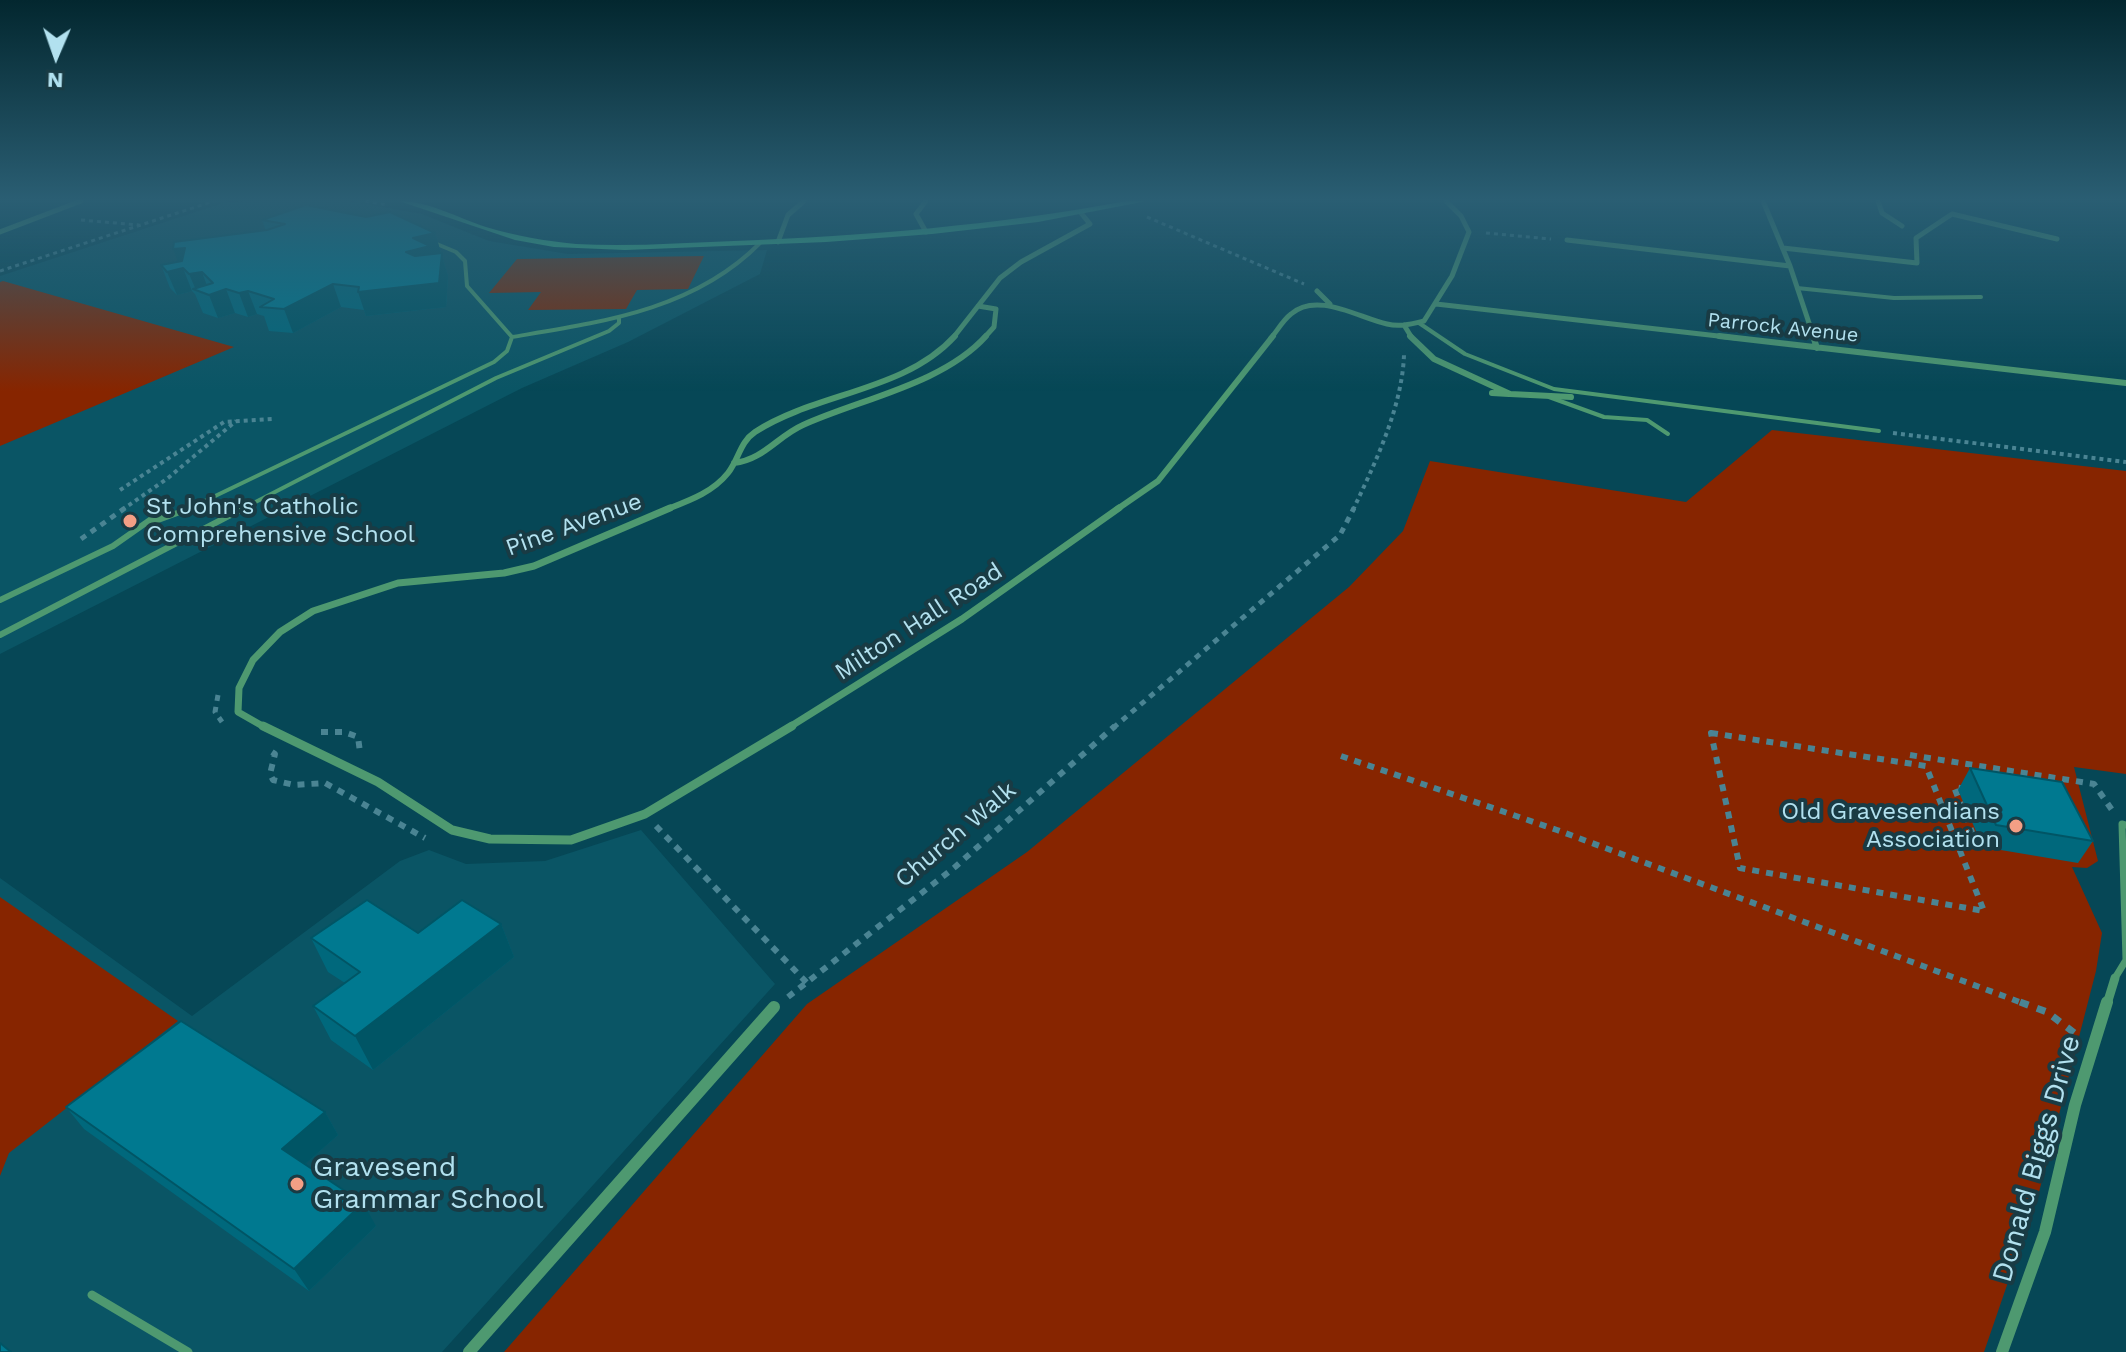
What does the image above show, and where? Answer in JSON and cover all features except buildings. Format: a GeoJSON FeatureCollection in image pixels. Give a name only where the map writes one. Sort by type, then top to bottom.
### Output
{"type":"FeatureCollection","features":[{"type":"Feature","properties":{"kind":"street","name":"Pine Avenue"},"geometry":{"type":"LineString","coordinates":[[452,830],[378,782],[292,743],[241,715],[236,706],[238,694],[253,660],[284,629],[331,603],[405,582],[504,573],[544,563],[698,498],[717,485],[734,463],[746,439],[772,422],[899,373],[939,352],[960,333],[994,284],[1021,264]]}},
{"type":"Feature","properties":{"kind":"street"},"geometry":{"type":"LineString","coordinates":[[1317,291],[1331,304],[1379,322],[1419,323],[1436,304],[1456,264]]}},
{"type":"Feature","properties":{"kind":"street"},"geometry":{"type":"LineString","coordinates":[[1774,264],[1790,266],[1817,348]]}},
{"type":"Feature","properties":{"kind":"street","name":"Milton Hall Road"},"geometry":{"type":"LineString","coordinates":[[452,830],[490,839],[571,840],[645,814],[847,693],[962,619],[1158,481],[1292,312],[1307,305],[1331,304]]}},
{"type":"Feature","properties":{"kind":"street","name":"Parrock Avenue"},"geometry":{"type":"LineString","coordinates":[[1436,304],[2126,383]]}},
{"type":"Feature","properties":{"kind":"street","name":"Pine Avenue"},"geometry":{"type":"LineString","coordinates":[[734,463],[754,460],[799,426],[914,383],[954,362],[984,337],[996,319],[996,309],[978,306]]}},
{"type":"Feature","properties":{"kind":"street"},"geometry":{"type":"LineString","coordinates":[[1404,325],[1412,339],[1434,359],[1510,394]]}},
{"type":"Feature","properties":{"kind":"street"},"geometry":{"type":"LineString","coordinates":[[1492,393],[1571,397]]}},
{"type":"Feature","properties":{"kind":"street","name":"Donald Biggs Drive"},"geometry":{"type":"LineString","coordinates":[[2002,1352],[2045,1232],[2075,1105],[2115,978]]}},
{"type":"Feature","properties":{"kind":"street"},"geometry":{"type":"LineString","coordinates":[[469,1352],[774,1007]]}},
{"type":"Feature","properties":{"kind":"lane"},"geometry":{"type":"LineString","coordinates":[[468,264],[467,286],[512,337]]}},
{"type":"Feature","properties":{"kind":"lane"},"geometry":{"type":"LineString","coordinates":[[512,337],[619,317],[659,306],[704,287],[738,264]]}},
{"type":"Feature","properties":{"kind":"lane"},"geometry":{"type":"LineString","coordinates":[[1797,288],[1885,298],[1981,297]]}},
{"type":"Feature","properties":{"kind":"lane"},"geometry":{"type":"LineString","coordinates":[[0,635],[496,378],[609,331],[619,323],[619,317]]}},
{"type":"Feature","properties":{"kind":"lane"},"geometry":{"type":"LineString","coordinates":[[1419,323],[1465,354],[1554,389],[1879,431]]}},
{"type":"Feature","properties":{"kind":"lane"},"geometry":{"type":"LineString","coordinates":[[147,524],[201,505],[494,362],[507,351],[512,337]]}},
{"type":"Feature","properties":{"kind":"lane"},"geometry":{"type":"LineString","coordinates":[[1548,396],[1603,417],[1658,423],[1668,434]]}},
{"type":"Feature","properties":{"kind":"lane"},"geometry":{"type":"LineString","coordinates":[[0,600],[113,546],[170,506]]}},
{"type":"Feature","properties":{"kind":"lane"},"geometry":{"type":"LineString","coordinates":[[2115,978],[2126,960],[2124,824]]}},
{"type":"Feature","properties":{"kind":"lane"},"geometry":{"type":"LineString","coordinates":[[92,1295],[188,1352]]}},
{"type":"Feature","properties":{"kind":"path"},"geometry":{"type":"LineString","coordinates":[[0,271],[21,264]]}},
{"type":"Feature","properties":{"kind":"path"},"geometry":{"type":"LineString","coordinates":[[1255,264],[1317,291]]}},
{"type":"Feature","properties":{"kind":"path","name":"Church Walk"},"geometry":{"type":"LineString","coordinates":[[774,1007],[808,984],[955,867],[1340,535],[1358,505],[1391,417],[1405,359],[1402,346],[1404,325]]}},
{"type":"Feature","properties":{"kind":"path"},"geometry":{"type":"LineString","coordinates":[[120,490],[222,423],[273,419]]}},
{"type":"Feature","properties":{"kind":"path"},"geometry":{"type":"LineString","coordinates":[[76,543],[168,478],[236,421]]}},
{"type":"Feature","properties":{"kind":"path"},"geometry":{"type":"LineString","coordinates":[[1879,431],[2126,462]]}},
{"type":"Feature","properties":{"kind":"path"},"geometry":{"type":"LineString","coordinates":[[220,690],[215,712],[224,724]]}},
{"type":"Feature","properties":{"kind":"path"},"geometry":{"type":"LineString","coordinates":[[314,733],[344,732],[358,737],[360,759]]}},
{"type":"Feature","properties":{"kind":"path"},"geometry":{"type":"LineString","coordinates":[[1711,733],[1926,766],[1956,839],[1984,911],[1740,868],[1711,733]]}},
{"type":"Feature","properties":{"kind":"path"},"geometry":{"type":"LineString","coordinates":[[261,746],[275,754],[270,774],[273,780],[294,785],[325,783],[412,833],[438,842]]}},
{"type":"Feature","properties":{"kind":"path"},"geometry":{"type":"LineString","coordinates":[[1914,764],[1910,755],[2094,784],[2124,824]]}},
{"type":"Feature","properties":{"kind":"path"},"geometry":{"type":"LineString","coordinates":[[1341,756],[1557,830],[2047,1012],[2093,1048]]}},
{"type":"Feature","properties":{"kind":"path"},"geometry":{"type":"LineString","coordinates":[[1989,768],[1994,778]]}},
{"type":"Feature","properties":{"kind":"path"},"geometry":{"type":"LineString","coordinates":[[1956,839],[1976,842],[1954,787],[1973,790]]}},
{"type":"Feature","properties":{"kind":"path"},"geometry":{"type":"LineString","coordinates":[[665,802],[669,812],[651,820],[808,984]]}},
{"type":"Feature","properties":{"kind":"shaded area","name":"St John's Catholic Comprehensive School"},"geometry":{"type":"Polygon","coordinates":[[[36,264],[763,264],[760,274],[628,342],[522,388],[0,654],[0,276],[36,264]]]}},
{"type":"Feature","properties":{"kind":"shaded area"},"geometry":{"type":"Polygon","coordinates":[[[513,264],[700,264],[688,289],[637,290],[626,309],[528,310],[541,292],[489,293],[513,264]]]}},
{"type":"Feature","properties":{"kind":"shaded area"},"geometry":{"type":"Polygon","coordinates":[[[0,282],[234,347],[0,446],[0,282]]]}},
{"type":"Feature","properties":{"kind":"shaded area"},"geometry":{"type":"Polygon","coordinates":[[[1772,430],[2126,471],[2126,774],[2074,767],[2098,861],[2087,868],[2072,867],[2102,933],[2096,971],[2039,1192],[1984,1352],[504,1352],[807,1004],[1027,852],[1349,587],[1403,531],[1430,461],[1686,502],[1772,430]]]}},
{"type":"Feature","properties":{"kind":"shaded area","name":"Gravesend Grammar School"},"geometry":{"type":"Polygon","coordinates":[[[641,830],[775,984],[442,1352],[0,1352],[0,878],[192,1016],[400,861],[429,850],[466,864],[545,861],[641,830]]]}},
{"type":"Feature","properties":{"kind":"shaded area"},"geometry":{"type":"Polygon","coordinates":[[[0,897],[178,1021],[9,1153],[0,1176],[0,897]]]}},
{"type":"Feature","properties":{"kind":"place","name":"St John's Catholic Comprehensive School"},"geometry":{"type":"Point","coordinates":[130,521]}},
{"type":"Feature","properties":{"kind":"place","name":"Old Gravesendians Association"},"geometry":{"type":"Point","coordinates":[2016,826]}},
{"type":"Feature","properties":{"kind":"place","name":"Gravesend Grammar School"},"geometry":{"type":"Point","coordinates":[297,1184]}}]}
